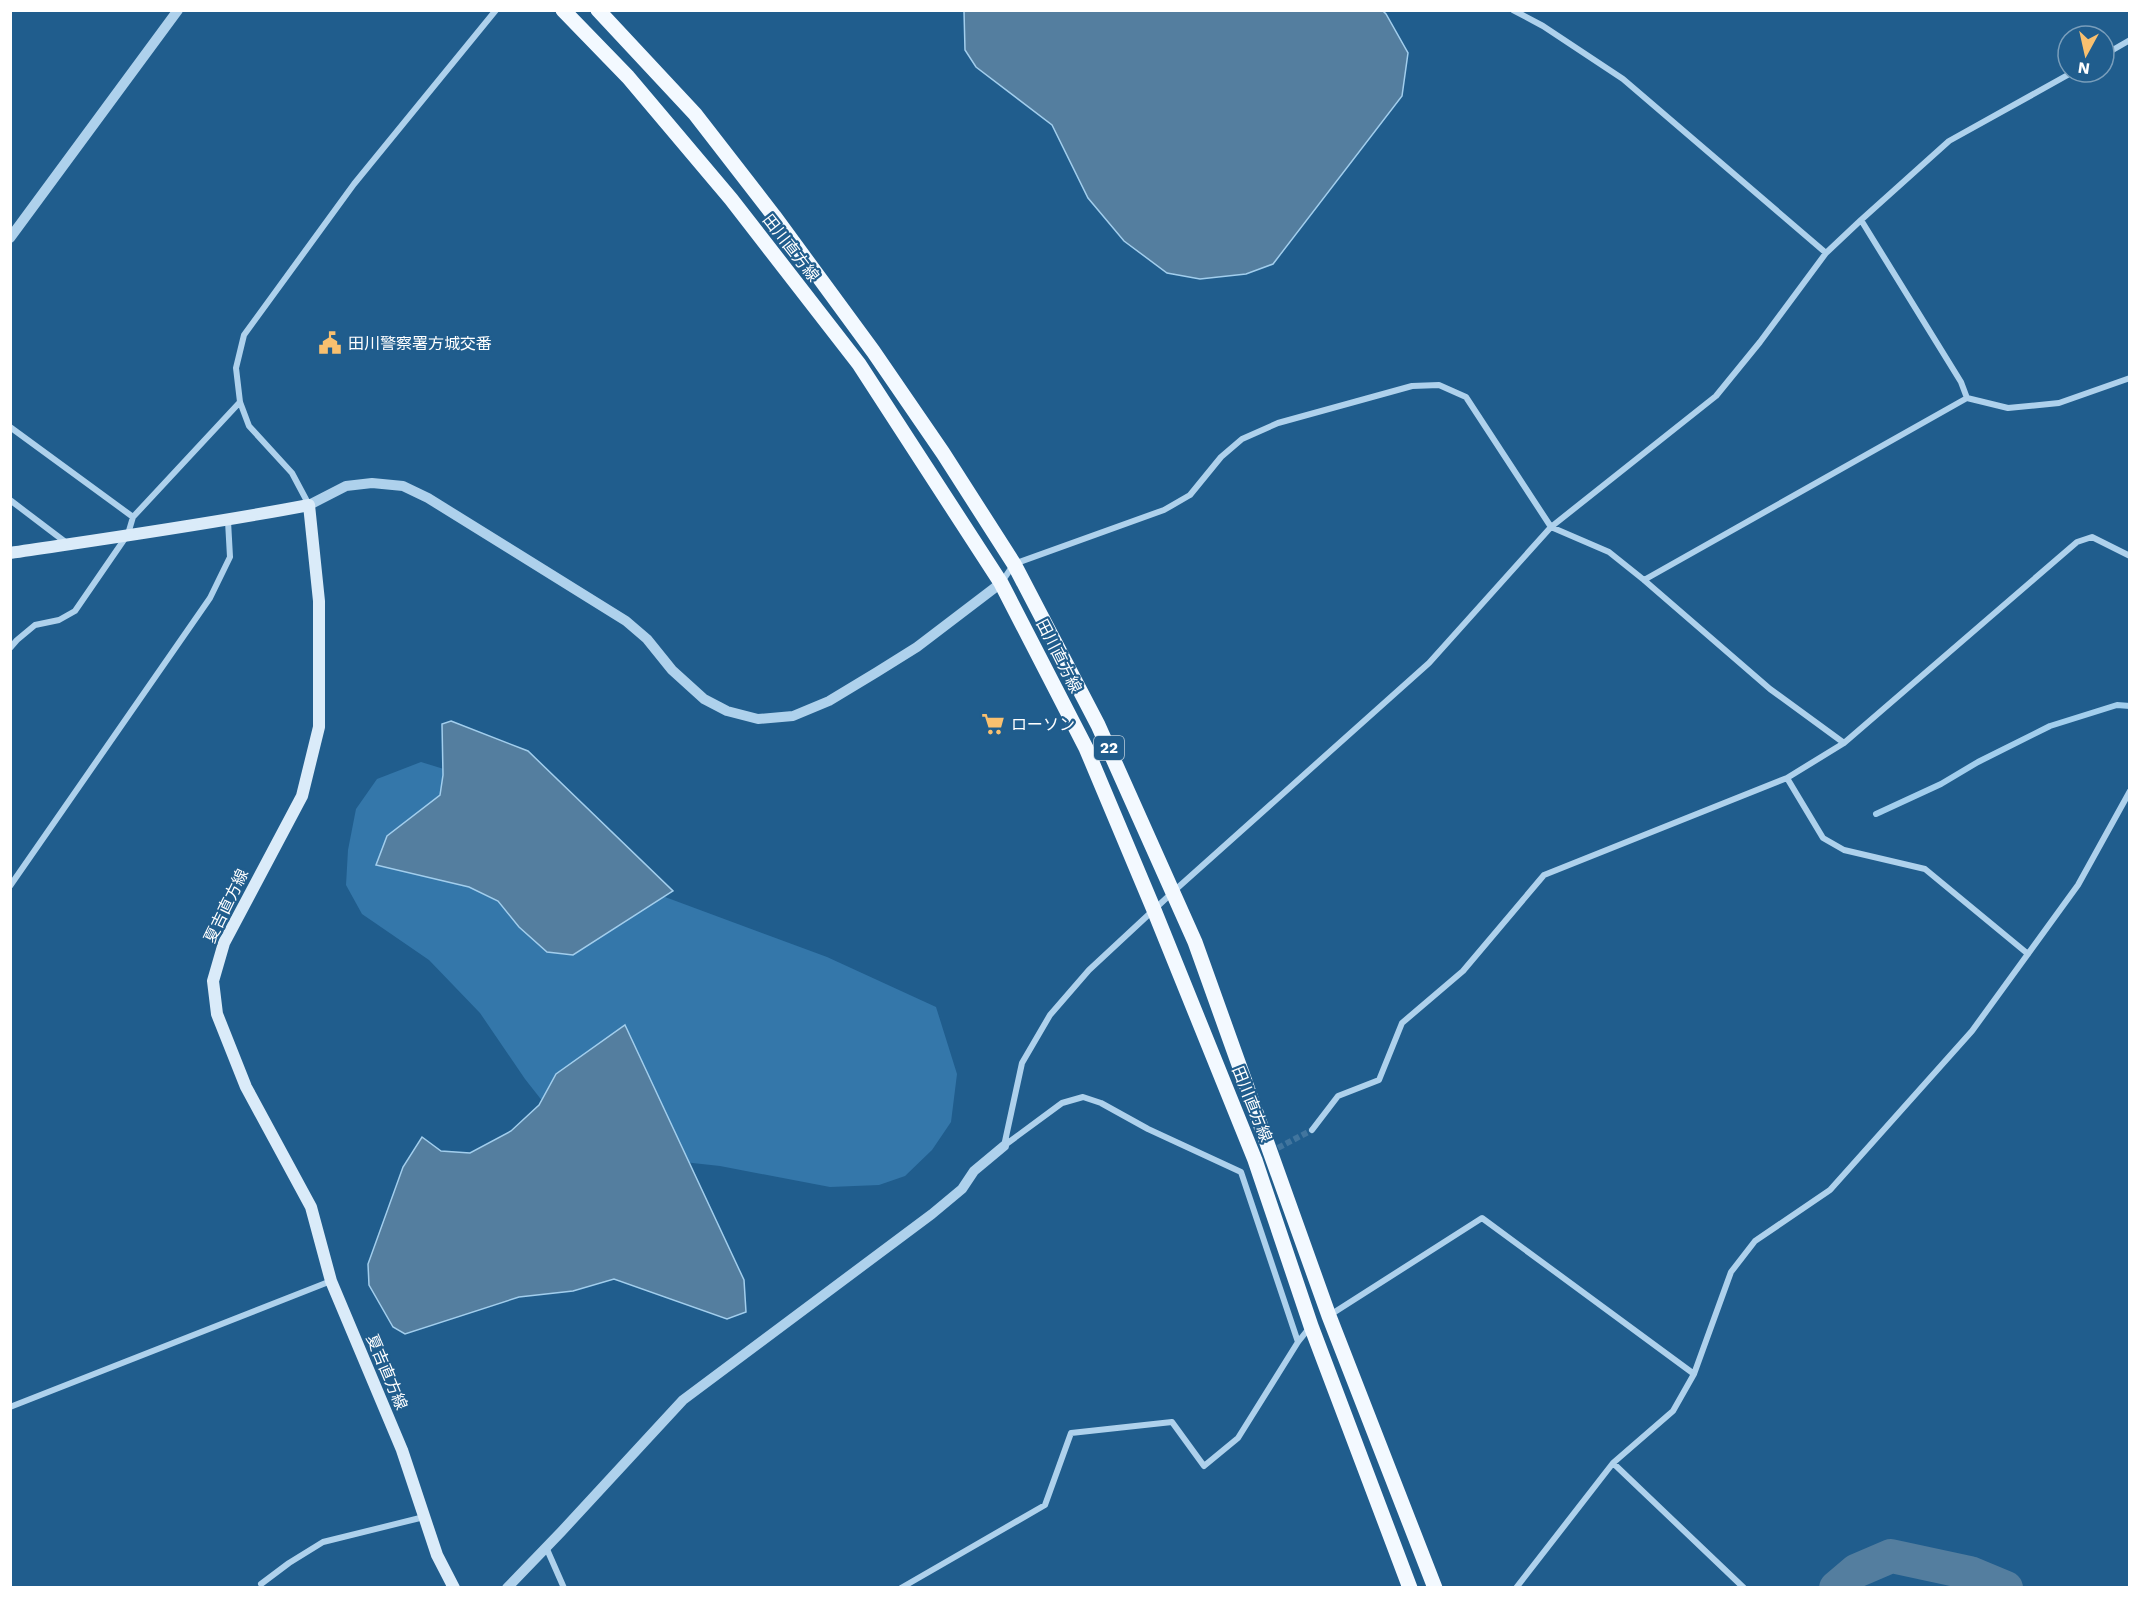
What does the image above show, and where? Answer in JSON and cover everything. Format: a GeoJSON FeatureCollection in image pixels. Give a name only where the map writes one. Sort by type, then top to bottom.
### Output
{"type":"FeatureCollection","features":[{"type":"Feature","properties":{"kind":"main road","name":"田川直方線"},"geometry":{"type":"LineString","coordinates":[[563,10],[628,77],[731,199],[859,364],[1001,583],[1086,748],[1256,1160],[1311,1326],[1410,1587]]}},
{"type":"Feature","properties":{"kind":"main road","name":"田川直方線"},"geometry":{"type":"LineString","coordinates":[[598,10],[695,114],[774,216],[873,351],[943,453],[1014,564],[1098,724],[1196,942],[1329,1316],[1435,1587]]}},
{"type":"Feature","properties":{"kind":"main road"},"geometry":{"type":"LineString","coordinates":[[10,554],[128,534],[228,521],[309,505]]}},
{"type":"Feature","properties":{"kind":"main road","name":"夏吉直方線"},"geometry":{"type":"LineString","coordinates":[[309,505],[319,601],[319,727],[302,796],[224,943],[213,981],[217,1014],[246,1087],[311,1207],[331,1281],[402,1450],[436,1555],[454,1587]]}},
{"type":"Feature","properties":{"kind":"street"},"geometry":{"type":"LineString","coordinates":[[10,238],[178,10]]}},
{"type":"Feature","properties":{"kind":"street"},"geometry":{"type":"LineString","coordinates":[[496,10],[354,184],[244,335],[236,368],[240,402],[249,426],[292,473],[309,505],[346,486],[372,483],[403,486],[428,498],[626,621],[647,639],[672,670],[704,699],[727,711],[758,719],[793,716],[829,701],[916,647],[1001,583],[1014,564],[1164,510],[1190,495],[1221,457],[1242,439],[1278,423],[1412,386],[1438,386],[1466,397],[1551,527],[1609,552],[1770,689],[1844,743]]}},
{"type":"Feature","properties":{"kind":"street"},"geometry":{"type":"LineString","coordinates":[[1514,10],[1543,26],[1623,79],[1826,253]]}},
{"type":"Feature","properties":{"kind":"street"},"geometry":{"type":"LineString","coordinates":[[2116,48],[2130,40]]}},
{"type":"Feature","properties":{"kind":"street"},"geometry":{"type":"LineString","coordinates":[[1005,1146],[1022,1063],[1050,1015],[1089,970],[1174,891],[1430,663],[1551,527],[1716,396],[1760,342],[1826,253],[1861,220],[1949,141],[2056,81]]}},
{"type":"Feature","properties":{"kind":"street"},"geometry":{"type":"LineString","coordinates":[[1861,220],[1961,382],[1967,398]]}},
{"type":"Feature","properties":{"kind":"street"},"geometry":{"type":"LineString","coordinates":[[1644,580],[1967,398],[2008,408],[2059,403],[2130,378]]}},
{"type":"Feature","properties":{"kind":"street"},"geometry":{"type":"LineString","coordinates":[[10,648],[35,625],[59,620],[75,611],[128,534],[133,517],[240,402]]}},
{"type":"Feature","properties":{"kind":"street"},"geometry":{"type":"LineString","coordinates":[[10,427],[133,517]]}},
{"type":"Feature","properties":{"kind":"street"},"geometry":{"type":"LineString","coordinates":[[10,500],[69,544]]}},
{"type":"Feature","properties":{"kind":"street"},"geometry":{"type":"LineString","coordinates":[[10,886],[210,598],[230,557],[228,521]]}},
{"type":"Feature","properties":{"kind":"street"},"geometry":{"type":"LineString","coordinates":[[1312,1130],[1338,1096],[1379,1080],[1402,1023],[1463,971],[1544,875],[1787,778],[1844,743],[2076,542],[2092,537],[2130,556]]}},
{"type":"Feature","properties":{"kind":"street"},"geometry":{"type":"LineString","coordinates":[[1787,778],[1822,838],[1844,850],[1925,869],[2028,954]]}},
{"type":"Feature","properties":{"kind":"street"},"geometry":{"type":"LineString","coordinates":[[1516,1587],[1613,1463],[1673,1411],[1694,1374],[1731,1272],[1755,1240],[1830,1190],[1972,1031],[2078,885],[2130,790]]}},
{"type":"Feature","properties":{"kind":"street"},"geometry":{"type":"LineString","coordinates":[[507,1587],[683,1400],[932,1214],[962,1189],[974,1171],[1062,1102],[1083,1097],[1101,1103],[1148,1129],[1241,1172],[1298,1342]]}},
{"type":"Feature","properties":{"kind":"street"},"geometry":{"type":"LineString","coordinates":[[1241,1172],[1256,1160]]}},
{"type":"Feature","properties":{"kind":"street"},"geometry":{"type":"LineString","coordinates":[[1329,1316],[1482,1218],[1694,1374]]}},
{"type":"Feature","properties":{"kind":"street"},"geometry":{"type":"LineString","coordinates":[[10,1407],[331,1281]]}},
{"type":"Feature","properties":{"kind":"street"},"geometry":{"type":"LineString","coordinates":[[901,1587],[1045,1505],[1071,1433],[1172,1422],[1204,1466],[1238,1438],[1298,1342],[1311,1326]]}},
{"type":"Feature","properties":{"kind":"street"},"geometry":{"type":"LineString","coordinates":[[1613,1463],[1744,1587]]}},
{"type":"Feature","properties":{"kind":"street"},"geometry":{"type":"LineString","coordinates":[[261,1584],[323,1542],[424,1517]]}},
{"type":"Feature","properties":{"kind":"street"},"geometry":{"type":"LineString","coordinates":[[546,1547],[564,1587]]}},
{"type":"Feature","properties":{"kind":"shaded area"},"geometry":{"type":"Polygon","coordinates":[[[964,11],[1383,11],[1408,53],[1402,96],[1273,264],[1246,274],[1200,279],[1167,273],[1124,241],[1088,198],[1052,125],[976,67],[965,50],[964,11]]]}},
{"type":"Feature","properties":{"kind":"shaded area"},"geometry":{"type":"Polygon","coordinates":[[[451,721],[528,751],[673,891],[573,955],[547,952],[519,927],[498,901],[469,887],[376,865],[387,836],[440,795],[443,775],[442,724],[451,721]]]}},
{"type":"Feature","properties":{"kind":"shaded area"},"geometry":{"type":"Polygon","coordinates":[[[421,762],[447,770],[665,897],[827,957],[936,1007],[957,1074],[951,1122],[932,1150],[905,1176],[879,1185],[830,1187],[720,1166],[656,1159],[547,1107],[480,1013],[429,960],[362,914],[346,885],[348,850],[356,809],[377,779],[421,762]]]}},
{"type":"Feature","properties":{"kind":"shaded area"},"geometry":{"type":"Polygon","coordinates":[[[625,1025],[744,1280],[746,1312],[727,1319],[614,1279],[573,1291],[519,1297],[405,1334],[393,1327],[369,1285],[368,1264],[403,1167],[422,1137],[441,1151],[470,1153],[511,1131],[539,1105],[556,1074],[625,1025]]]}},
{"type":"Feature","properties":{"kind":"waterway"},"geometry":{"type":"LineString","coordinates":[[1876,814],[1941,784],[1978,762],[2050,726],[2117,705],[2130,706]]}},
{"type":"Feature","properties":{"kind":"waterway"},"geometry":{"type":"LineString","coordinates":[[1836,1588],[1856,1571],[1891,1556],[1970,1573],[2006,1588]]}},
{"type":"Feature","properties":{"kind":"tunnel"},"geometry":{"type":"LineString","coordinates":[[1270,1152],[1312,1130]]}},
{"type":"Feature","properties":{"kind":"place","name":"田川警察署方城交番"},"geometry":{"type":"Point","coordinates":[330,343]}},
{"type":"Feature","properties":{"kind":"place","name":"ローソン"},"geometry":{"type":"Point","coordinates":[993,724]}}]}
